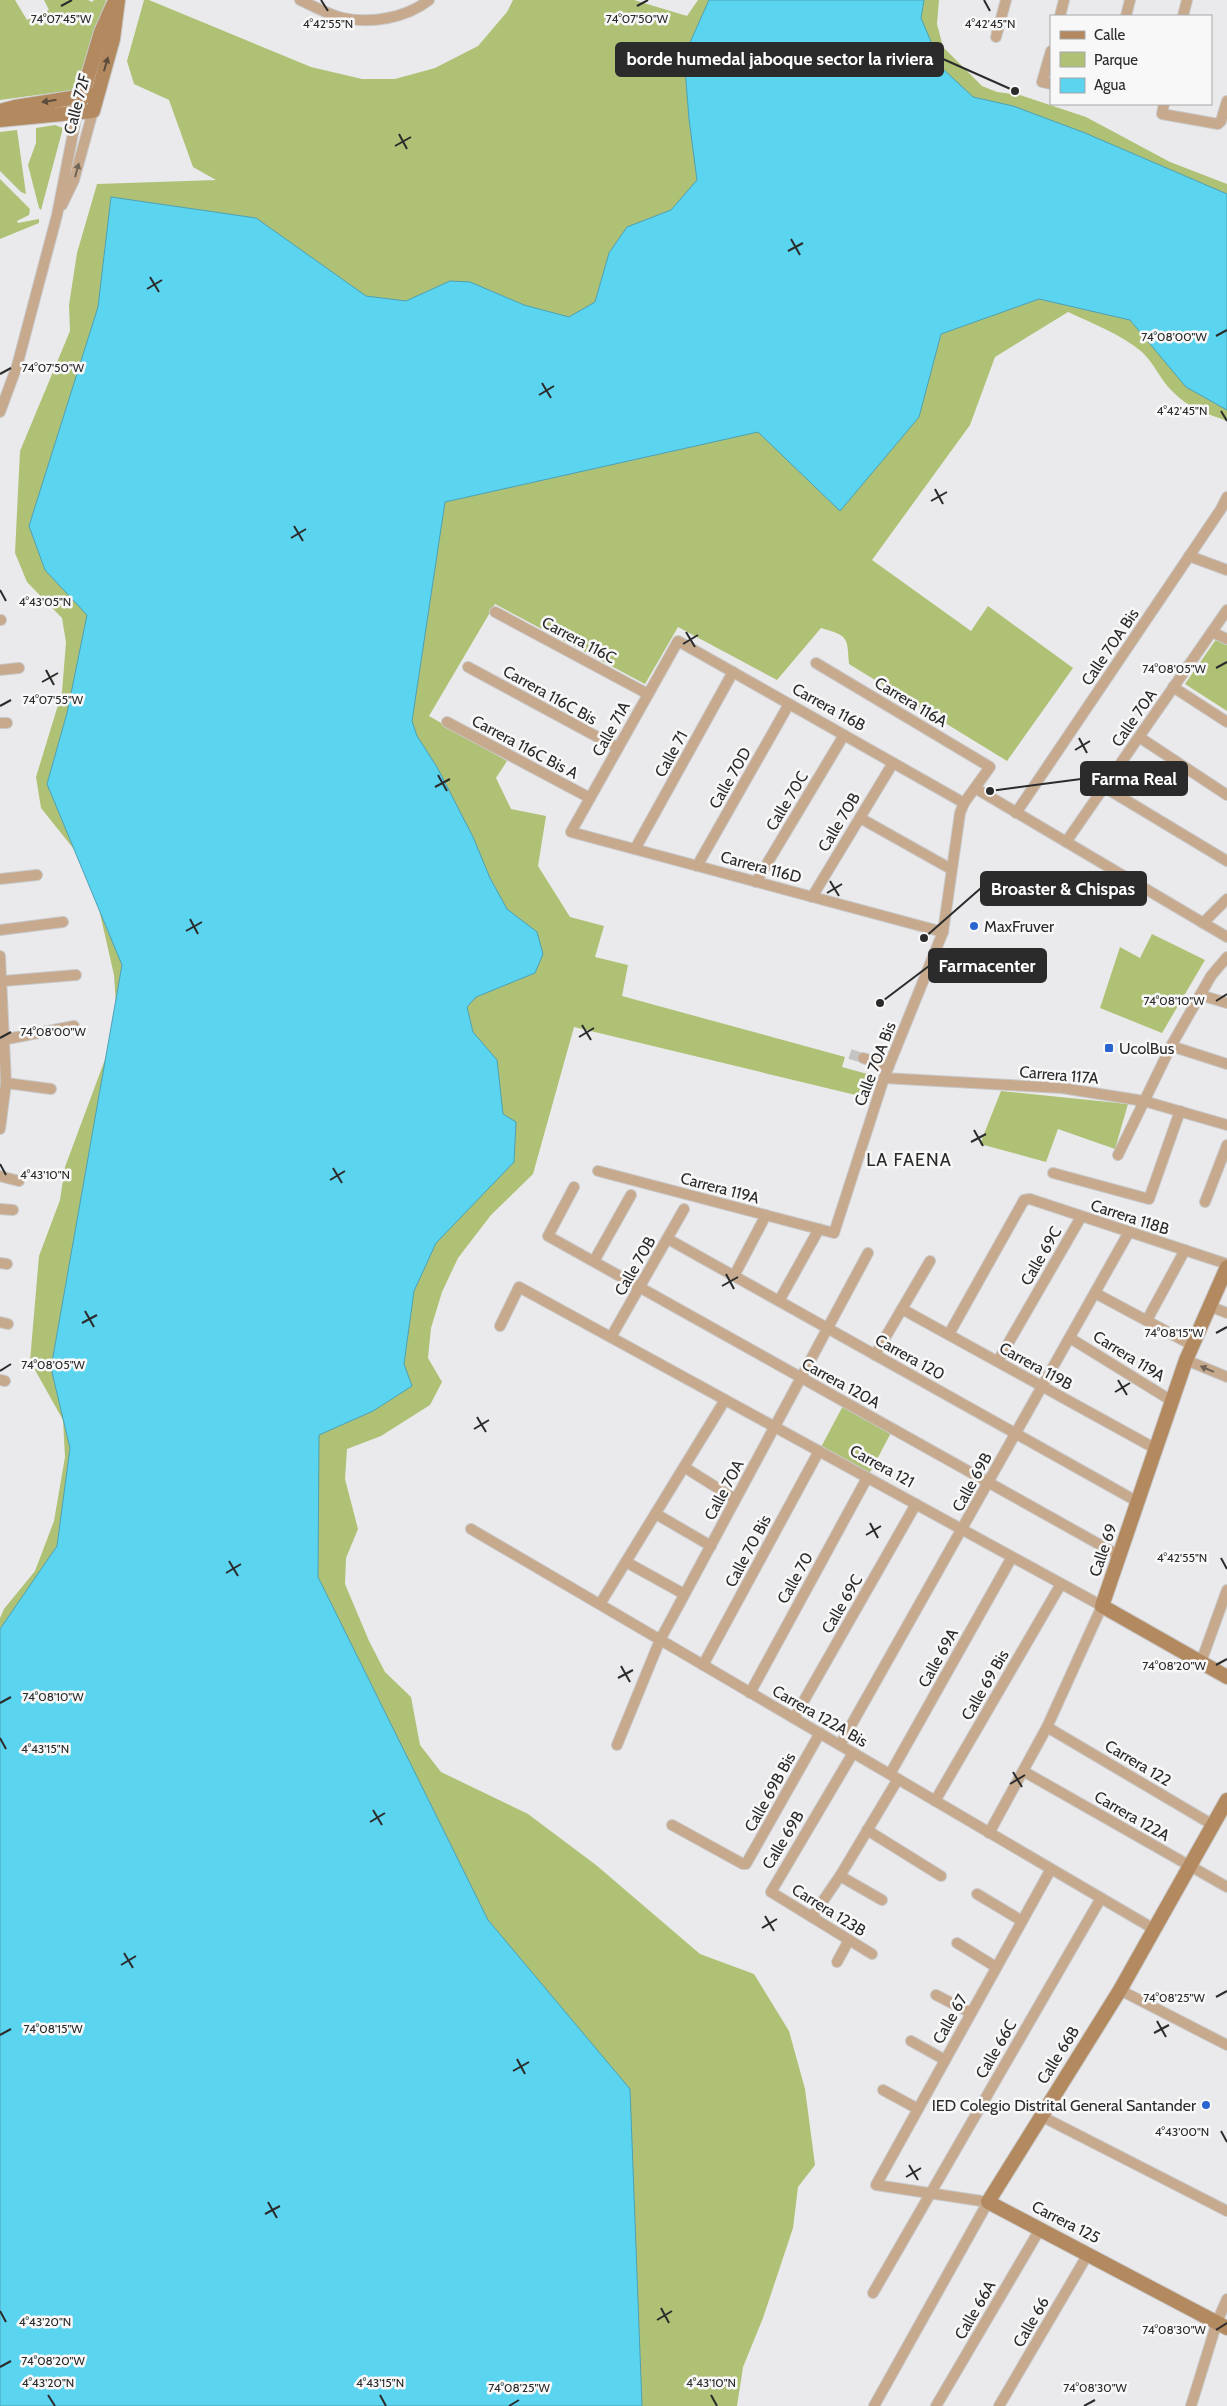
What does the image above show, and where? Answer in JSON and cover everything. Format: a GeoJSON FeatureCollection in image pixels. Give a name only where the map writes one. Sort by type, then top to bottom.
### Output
{"type":"FeatureCollection","features":[{"type":"Feature","properties":{"kind":"street","name":"Calle 72F"},"geometry":{"type":"LineString","coordinates":[[57,215],[74,180],[98,94],[113,39],[116,0]]}},
{"type":"Feature","properties":{"kind":"street","name":"Calle 72F"},"geometry":{"type":"LineString","coordinates":[[0,412],[17,366],[57,215],[77,113],[100,32],[116,0]]}},
{"type":"Feature","properties":{"kind":"street"},"geometry":{"type":"LineString","coordinates":[[300,0],[342,18],[363,20],[383,19],[404,13],[429,0]]}},
{"type":"Feature","properties":{"kind":"street"},"geometry":{"type":"LineString","coordinates":[[996,37],[1006,0]]}},
{"type":"Feature","properties":{"kind":"street"},"geometry":{"type":"LineString","coordinates":[[1060,15],[1064,0]]}},
{"type":"Feature","properties":{"kind":"street"},"geometry":{"type":"LineString","coordinates":[[1126,15],[1130,0]]}},
{"type":"Feature","properties":{"kind":"street"},"geometry":{"type":"LineString","coordinates":[[1183,15],[1187,0]]}},
{"type":"Feature","properties":{"kind":"street"},"geometry":{"type":"LineString","coordinates":[[1047,83],[1050,59]]}},
{"type":"Feature","properties":{"kind":"street"},"geometry":{"type":"LineString","coordinates":[[0,111],[98,94]]}},
{"type":"Feature","properties":{"kind":"street"},"geometry":{"type":"LineString","coordinates":[[1163,109],[1214,124],[1221,121],[1227,101]]}},
{"type":"Feature","properties":{"kind":"street"},"geometry":{"type":"LineString","coordinates":[[0,120],[93,111]]}},
{"type":"Feature","properties":{"kind":"street","name":"Calle 70A Bis"},"geometry":{"type":"LineString","coordinates":[[1016,812],[1190,556],[1224,510],[1227,497]]}},
{"type":"Feature","properties":{"kind":"street"},"geometry":{"type":"LineString","coordinates":[[1190,556],[1227,570]]}},
{"type":"Feature","properties":{"kind":"street","name":"Calle 70A"},"geometry":{"type":"LineString","coordinates":[[1066,842],[1227,610]]}},
{"type":"Feature","properties":{"kind":"street","name":"Carrera 116C"},"geometry":{"type":"LineString","coordinates":[[495,612],[648,694]]}},
{"type":"Feature","properties":{"kind":"street"},"geometry":{"type":"LineString","coordinates":[[1212,632],[1227,639]]}},
{"type":"Feature","properties":{"kind":"street","name":"Calle 71A"},"geometry":{"type":"LineString","coordinates":[[571,832],[678,641]]}},
{"type":"Feature","properties":{"kind":"street","name":"Carrera 116B"},"geometry":{"type":"LineString","coordinates":[[678,641],[964,803]]}},
{"type":"Feature","properties":{"kind":"street","name":"Carrera 116A"},"geometry":{"type":"LineString","coordinates":[[816,663],[990,767]]}},
{"type":"Feature","properties":{"kind":"street","name":"Carrera 116C Bis"},"geometry":{"type":"LineString","coordinates":[[468,667],[618,748]]}},
{"type":"Feature","properties":{"kind":"street"},"geometry":{"type":"LineString","coordinates":[[0,670],[19,668]]}},
{"type":"Feature","properties":{"kind":"street","name":"Calle 71"},"geometry":{"type":"LineString","coordinates":[[635,850],[733,672]]}},
{"type":"Feature","properties":{"kind":"street"},"geometry":{"type":"LineString","coordinates":[[1174,687],[1227,722]]}},
{"type":"Feature","properties":{"kind":"street","name":"Calle 70D"},"geometry":{"type":"LineString","coordinates":[[697,866],[790,704]]}},
{"type":"Feature","properties":{"kind":"street","name":"Carrera 116C Bis A"},"geometry":{"type":"LineString","coordinates":[[446,722],[590,798]]}},
{"type":"Feature","properties":{"kind":"street","name":"Calle 70C"},"geometry":{"type":"LineString","coordinates":[[756,882],[844,735]]}},
{"type":"Feature","properties":{"kind":"street"},"geometry":{"type":"LineString","coordinates":[[1139,737],[1227,794]]}},
{"type":"Feature","properties":{"kind":"street","name":"Calle 70B"},"geometry":{"type":"LineString","coordinates":[[812,897],[893,763]]}},
{"type":"Feature","properties":{"kind":"street","name":"Calle 70A Bis"},"geometry":{"type":"LineString","coordinates":[[834,1233],[884,1078],[943,932],[958,825],[964,803],[990,767]]}},
{"type":"Feature","properties":{"kind":"street"},"geometry":{"type":"LineString","coordinates":[[1104,787],[1227,861]]}},
{"type":"Feature","properties":{"kind":"street"},"geometry":{"type":"LineString","coordinates":[[975,788],[1227,937]]}},
{"type":"Feature","properties":{"kind":"street"},"geometry":{"type":"LineString","coordinates":[[860,818],[951,869]]}},
{"type":"Feature","properties":{"kind":"street","name":"Carrera 116D"},"geometry":{"type":"LineString","coordinates":[[571,832],[943,932]]}},
{"type":"Feature","properties":{"kind":"street"},"geometry":{"type":"LineString","coordinates":[[0,879],[37,875]]}},
{"type":"Feature","properties":{"kind":"street"},"geometry":{"type":"LineString","coordinates":[[1202,923],[1227,899]]}},
{"type":"Feature","properties":{"kind":"street"},"geometry":{"type":"LineString","coordinates":[[0,930],[63,922]]}},
{"type":"Feature","properties":{"kind":"street"},"geometry":{"type":"LineString","coordinates":[[0,956],[3,982],[2,1040],[6,1083],[2,1099],[0,1129]]}},
{"type":"Feature","properties":{"kind":"street"},"geometry":{"type":"LineString","coordinates":[[1118,1155],[1171,1046],[1211,976],[1227,956]]}},
{"type":"Feature","properties":{"kind":"street"},"geometry":{"type":"LineString","coordinates":[[3,982],[76,975]]}},
{"type":"Feature","properties":{"kind":"street"},"geometry":{"type":"LineString","coordinates":[[1200,995],[1227,1003]]}},
{"type":"Feature","properties":{"kind":"street"},"geometry":{"type":"LineString","coordinates":[[2,1040],[74,1026]]}},
{"type":"Feature","properties":{"kind":"street"},"geometry":{"type":"LineString","coordinates":[[1171,1046],[1227,1064]]}},
{"type":"Feature","properties":{"kind":"street"},"geometry":{"type":"LineString","coordinates":[[863,1058],[889,1066]]}},
{"type":"Feature","properties":{"kind":"street","name":"Carrera 117A"},"geometry":{"type":"LineString","coordinates":[[884,1078],[1062,1088],[1144,1100],[1227,1125]]}},
{"type":"Feature","properties":{"kind":"street"},"geometry":{"type":"LineString","coordinates":[[6,1083],[51,1089]]}},
{"type":"Feature","properties":{"kind":"street"},"geometry":{"type":"LineString","coordinates":[[1053,1173],[1149,1200],[1180,1111]]}},
{"type":"Feature","properties":{"kind":"street"},"geometry":{"type":"LineString","coordinates":[[1205,1202],[1227,1146]]}},
{"type":"Feature","properties":{"kind":"street","name":"Carrera 119A"},"geometry":{"type":"LineString","coordinates":[[598,1171],[834,1233]]}},
{"type":"Feature","properties":{"kind":"street"},"geometry":{"type":"LineString","coordinates":[[0,1176],[19,1181]]}},
{"type":"Feature","properties":{"kind":"street","name":"Carrera 120A"},"geometry":{"type":"LineString","coordinates":[[574,1187],[548,1236],[1120,1556]]}},
{"type":"Feature","properties":{"kind":"street"},"geometry":{"type":"LineString","coordinates":[[594,1262],[631,1194]]}},
{"type":"Feature","properties":{"kind":"street","name":"Carrera 118B"},"geometry":{"type":"LineString","coordinates":[[949,1334],[1024,1200],[1035,1199],[1081,1217],[1227,1264]]}},
{"type":"Feature","properties":{"kind":"street"},"geometry":{"type":"LineString","coordinates":[[0,1209],[13,1210]]}},
{"type":"Feature","properties":{"kind":"street","name":"Calle 70B"},"geometry":{"type":"LineString","coordinates":[[611,1337],[684,1209]]}},
{"type":"Feature","properties":{"kind":"street"},"geometry":{"type":"LineString","coordinates":[[734,1276],[766,1215]]}},
{"type":"Feature","properties":{"kind":"street","name":"Calle 69C"},"geometry":{"type":"LineString","coordinates":[[998,1361],[1081,1217]]}},
{"type":"Feature","properties":{"kind":"street"},"geometry":{"type":"LineString","coordinates":[[779,1301],[819,1229]]}},
{"type":"Feature","properties":{"kind":"street","name":"Calle 69B"},"geometry":{"type":"LineString","coordinates":[[840,1745],[1129,1232]]}},
{"type":"Feature","properties":{"kind":"street","name":"Carrera 120"},"geometry":{"type":"LineString","coordinates":[[668,1239],[1138,1502]]}},
{"type":"Feature","properties":{"kind":"street"},"geometry":{"type":"LineString","coordinates":[[1147,1320],[1185,1250]]}},
{"type":"Feature","properties":{"kind":"street","name":"Calle 70A"},"geometry":{"type":"LineString","coordinates":[[617,1745],[660,1640],[868,1253]]}},
{"type":"Feature","properties":{"kind":"street"},"geometry":{"type":"LineString","coordinates":[[875,1355],[930,1261]]}},
{"type":"Feature","properties":{"kind":"street","name":"Calle 69"},"geometry":{"type":"LineString","coordinates":[[989,1832],[1048,1727],[1102,1606],[1186,1360],[1227,1267]]}},
{"type":"Feature","properties":{"kind":"street","name":"Carrera 121"},"geometry":{"type":"LineString","coordinates":[[500,1326],[519,1287],[1102,1606],[1227,1677]]}},
{"type":"Feature","properties":{"kind":"street"},"geometry":{"type":"LineString","coordinates":[[1095,1293],[1192,1345]]}},
{"type":"Feature","properties":{"kind":"street"},"geometry":{"type":"LineString","coordinates":[[1209,1306],[1227,1313]]}},
{"type":"Feature","properties":{"kind":"street","name":"Carrera 119B"},"geometry":{"type":"LineString","coordinates":[[902,1309],[1156,1449]]}},
{"type":"Feature","properties":{"kind":"street","name":"Carrera 119A"},"geometry":{"type":"LineString","coordinates":[[1070,1338],[1172,1401]]}},
{"type":"Feature","properties":{"kind":"street"},"geometry":{"type":"LineString","coordinates":[[1186,1360],[1227,1377]]}},
{"type":"Feature","properties":{"kind":"street"},"geometry":{"type":"LineString","coordinates":[[600,1604],[726,1400]]}},
{"type":"Feature","properties":{"kind":"street","name":"Calle 70 Bis"},"geometry":{"type":"LineString","coordinates":[[703,1665],[819,1451]]}},
{"type":"Feature","properties":{"kind":"street"},"geometry":{"type":"LineString","coordinates":[[684,1467],[736,1500]]}},
{"type":"Feature","properties":{"kind":"street","name":"Calle 70"},"geometry":{"type":"LineString","coordinates":[[750,1693],[867,1478]]}},
{"type":"Feature","properties":{"kind":"street","name":"Calle 69C"},"geometry":{"type":"LineString","coordinates":[[794,1718],[916,1504]]}},
{"type":"Feature","properties":{"kind":"street"},"geometry":{"type":"LineString","coordinates":[[656,1514],[711,1546]]}},
{"type":"Feature","properties":{"kind":"street","name":"Carrera 122A Bis"},"geometry":{"type":"LineString","coordinates":[[471,1529],[1154,1929]]}},
{"type":"Feature","properties":{"kind":"street","name":"Calle 69A"},"geometry":{"type":"LineString","coordinates":[[812,1917],[840,1876],[867,1830],[1012,1557]]}},
{"type":"Feature","properties":{"kind":"street"},"geometry":{"type":"LineString","coordinates":[[626,1562],[684,1594]]}},
{"type":"Feature","properties":{"kind":"street","name":"Calle 69 Bis"},"geometry":{"type":"LineString","coordinates":[[935,1801],[1061,1584]]}},
{"type":"Feature","properties":{"kind":"street"},"geometry":{"type":"LineString","coordinates":[[1201,1662],[1227,1590]]}},
{"type":"Feature","properties":{"kind":"street","name":"Carrera 122"},"geometry":{"type":"LineString","coordinates":[[1048,1727],[1213,1825]]}},
{"type":"Feature","properties":{"kind":"street","name":"Calle 69B Bis"},"geometry":{"type":"LineString","coordinates":[[672,1825],[746,1864],[820,1733]]}},
{"type":"Feature","properties":{"kind":"street","name":"Calle 69B"},"geometry":{"type":"LineString","coordinates":[[771,1892],[853,1753]]}},
{"type":"Feature","properties":{"kind":"street","name":"Carrera 122A"},"geometry":{"type":"LineString","coordinates":[[1023,1771],[1227,1887]]}},
{"type":"Feature","properties":{"kind":"street","name":"Calle 66B"},"geometry":{"type":"LineString","coordinates":[[874,2406],[988,2202],[1120,1990],[1227,1800]]}},
{"type":"Feature","properties":{"kind":"street"},"geometry":{"type":"LineString","coordinates":[[867,1830],[942,1876]]}},
{"type":"Feature","properties":{"kind":"street","name":"Calle 67"},"geometry":{"type":"LineString","coordinates":[[876,2185],[1051,1869]]}},
{"type":"Feature","properties":{"kind":"street"},"geometry":{"type":"LineString","coordinates":[[840,1876],[882,1900]]}},
{"type":"Feature","properties":{"kind":"street","name":"Carrera 123B"},"geometry":{"type":"LineString","coordinates":[[771,1892],[872,1954]]}},
{"type":"Feature","properties":{"kind":"street"},"geometry":{"type":"LineString","coordinates":[[977,1894],[1022,1921]]}},
{"type":"Feature","properties":{"kind":"street","name":"Calle 66C"},"geometry":{"type":"LineString","coordinates":[[873,2293],[1101,1898]]}},
{"type":"Feature","properties":{"kind":"street"},"geometry":{"type":"LineString","coordinates":[[837,1962],[849,1940]]}},
{"type":"Feature","properties":{"kind":"street"},"geometry":{"type":"LineString","coordinates":[[958,1943],[996,1968]]}},
{"type":"Feature","properties":{"kind":"street"},"geometry":{"type":"LineString","coordinates":[[1120,1990],[1227,2045]]}},
{"type":"Feature","properties":{"kind":"street"},"geometry":{"type":"LineString","coordinates":[[936,1995],[971,2013]]}},
{"type":"Feature","properties":{"kind":"street"},"geometry":{"type":"LineString","coordinates":[[911,2041],[945,2060]]}},
{"type":"Feature","properties":{"kind":"street"},"geometry":{"type":"LineString","coordinates":[[883,2090],[918,2110]]}},
{"type":"Feature","properties":{"kind":"street"},"geometry":{"type":"LineString","coordinates":[[1041,2116],[1227,2211]]}},
{"type":"Feature","properties":{"kind":"street","name":"Carrera 125"},"geometry":{"type":"LineString","coordinates":[[876,2185],[988,2202],[1222,2325]]}},
{"type":"Feature","properties":{"kind":"street","name":"Calle 66A"},"geometry":{"type":"LineString","coordinates":[[936,2406],[1040,2228]]}},
{"type":"Feature","properties":{"kind":"street","name":"Calle 66"},"geometry":{"type":"LineString","coordinates":[[999,2406],[1088,2254]]}},
{"type":"Feature","properties":{"kind":"street"},"geometry":{"type":"LineString","coordinates":[[1191,2406],[1222,2325],[1227,2299]]}},
{"type":"Feature","properties":{"kind":"green space"},"geometry":{"type":"Polygon","coordinates":[[[0,0],[15,0],[27,20],[49,10],[44,0],[88,0],[92,2],[94,0],[106,0],[80,87],[74,90],[0,100],[0,0]]]}},
{"type":"Feature","properties":{"kind":"green space"},"geometry":{"type":"Polygon","coordinates":[[[144,0],[149,0],[311,67],[362,79],[395,79],[435,68],[478,46],[507,12],[513,0],[634,0],[687,16],[698,0],[939,0],[937,24],[943,47],[982,86],[997,92],[1020,95],[1086,117],[1170,162],[1227,184],[1227,421],[1185,402],[1169,388],[1146,356],[1134,346],[1068,312],[995,357],[970,425],[872,560],[971,631],[988,606],[1073,668],[1007,761],[849,664],[848,648],[845,639],[837,633],[821,628],[777,680],[678,627],[645,684],[495,604],[429,716],[507,761],[496,778],[511,809],[546,816],[538,866],[570,917],[604,926],[595,957],[628,965],[622,996],[845,1057],[842,1067],[871,1075],[864,1097],[574,1027],[533,1174],[491,1215],[458,1258],[442,1292],[431,1328],[428,1358],[442,1382],[430,1405],[381,1436],[347,1449],[345,1479],[358,1529],[346,1558],[345,1584],[369,1641],[385,1672],[411,1697],[420,1745],[441,1772],[528,1814],[596,1865],[700,1954],[754,1974],[789,2031],[805,2089],[815,2165],[798,2187],[793,2228],[763,2318],[743,2367],[737,2406],[0,2406],[0,1618],[4,1609],[35,1571],[54,1521],[65,1457],[63,1420],[30,1361],[39,1256],[60,1200],[65,1167],[107,1054],[117,1019],[114,975],[99,909],[85,863],[41,808],[36,777],[62,692],[66,642],[62,618],[27,582],[15,553],[20,451],[70,331],[69,305],[77,253],[97,184],[216,180],[193,167],[169,100],[134,84],[127,61],[144,0]]]}},
{"type":"Feature","properties":{"kind":"green space"},"geometry":{"type":"Polygon","coordinates":[[[55,125],[63,128],[41,210],[28,165],[36,143],[36,128],[55,125]]]}},
{"type":"Feature","properties":{"kind":"green space"},"geometry":{"type":"Polygon","coordinates":[[[17,130],[26,194],[21,192],[0,171],[0,132],[17,130]]]}},
{"type":"Feature","properties":{"kind":"green space"},"geometry":{"type":"Polygon","coordinates":[[[0,179],[30,209],[29,215],[17,221],[18,223],[39,219],[39,223],[0,239],[0,179]]]}},
{"type":"Feature","properties":{"kind":"green space"},"geometry":{"type":"Polygon","coordinates":[[[1217,638],[1227,642],[1227,711],[1185,684],[1217,638]]]}},
{"type":"Feature","properties":{"kind":"green space"},"geometry":{"type":"Polygon","coordinates":[[[1152,934],[1205,960],[1162,1033],[1100,1008],[1120,947],[1140,958],[1152,934]]]}},
{"type":"Feature","properties":{"kind":"green space"},"geometry":{"type":"Polygon","coordinates":[[[1001,1091],[1128,1104],[1115,1149],[1058,1129],[1046,1162],[980,1144],[1001,1091]]]}},
{"type":"Feature","properties":{"kind":"green space"},"geometry":{"type":"Polygon","coordinates":[[[845,1402],[893,1429],[867,1478],[819,1451],[845,1402]]]}},
{"type":"Feature","properties":{"kind":"water"},"geometry":{"type":"Polygon","coordinates":[[[709,0],[924,0],[921,18],[942,68],[973,97],[1013,106],[1085,133],[1227,194],[1227,410],[1186,387],[1130,320],[1039,299],[941,334],[919,417],[840,511],[758,432],[445,502],[412,721],[417,736],[437,767],[473,837],[490,878],[507,909],[537,932],[543,954],[535,973],[476,997],[467,1007],[473,1032],[497,1060],[503,1114],[516,1122],[514,1162],[436,1243],[414,1291],[404,1364],[412,1386],[373,1411],[319,1435],[318,1577],[488,1920],[630,2089],[642,2406],[0,2406],[0,1629],[57,1546],[70,1448],[51,1368],[122,965],[47,784],[67,713],[87,615],[45,570],[29,526],[98,307],[111,197],[256,218],[366,296],[406,301],[450,281],[470,282],[524,305],[569,317],[595,302],[609,253],[627,227],[671,210],[697,180],[689,119],[684,56],[709,0]]]}},
{"type":"Feature","properties":{"kind":"tunnel"},"geometry":{"type":"LineString","coordinates":[[850,1054],[863,1058]]}},
{"type":"Feature","properties":{"kind":"place","name":"borde humedal jaboque sector la riviera"},"geometry":{"type":"Point","coordinates":[1015,91]}},
{"type":"Feature","properties":{"kind":"place","name":"Farma Real"},"geometry":{"type":"Point","coordinates":[990,791]}},
{"type":"Feature","properties":{"kind":"place","name":"MaxFruver"},"geometry":{"type":"Point","coordinates":[974,926]}},
{"type":"Feature","properties":{"kind":"place","name":"Broaster & Chispas"},"geometry":{"type":"Point","coordinates":[924,938]}},
{"type":"Feature","properties":{"kind":"place","name":"Farmacenter"},"geometry":{"type":"Point","coordinates":[880,1003]}},
{"type":"Feature","properties":{"kind":"place","name":"UcolBus"},"geometry":{"type":"Point","coordinates":[1109,1048]}},
{"type":"Feature","properties":{"kind":"place","name":"IED Colegio Distrital General Santander"},"geometry":{"type":"Point","coordinates":[1206,2105]}},
{"type":"Feature","properties":{"kind":"district","name":"LA FAENA"},"geometry":{"type":"Point","coordinates":[909,1160]}}]}
